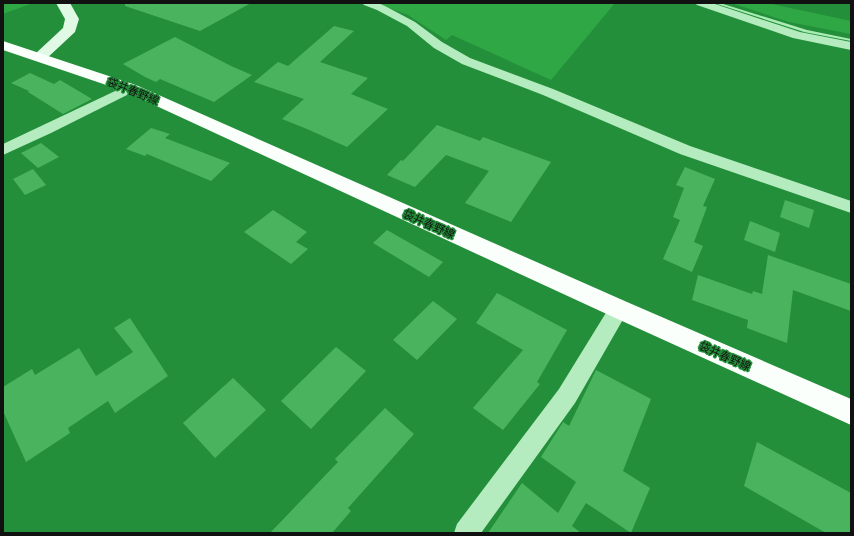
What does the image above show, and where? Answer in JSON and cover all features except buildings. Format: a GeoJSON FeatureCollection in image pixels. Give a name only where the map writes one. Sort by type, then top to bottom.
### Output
{"type":"FeatureCollection","features":[{"type":"Feature","properties":{"kind":"main road","name":"袋井春野線"},"geometry":{"type":"LineString","coordinates":[[3,45],[40,56],[130,88],[220,130],[851,412]]}},
{"type":"Feature","properties":{"kind":"street"},"geometry":{"type":"LineString","coordinates":[[40,56],[70,29],[72,19],[63,3]]}},
{"type":"Feature","properties":{"kind":"street"},"geometry":{"type":"LineString","coordinates":[[368,3],[381,8],[411,24],[438,45],[466,61],[548,92],[685,150],[851,207]]}},
{"type":"Feature","properties":{"kind":"street"},"geometry":{"type":"LineString","coordinates":[[701,3],[797,35],[851,46]]}},
{"type":"Feature","properties":{"kind":"street"},"geometry":{"type":"LineString","coordinates":[[3,150],[130,88]]}},
{"type":"Feature","properties":{"kind":"street"},"geometry":{"type":"LineString","coordinates":[[466,533],[567,396],[619,309]]}},
{"type":"Feature","properties":{"kind":"green space"},"geometry":{"type":"Polygon","coordinates":[[[3,3],[33,3],[3,14],[3,3]]]}},
{"type":"Feature","properties":{"kind":"green space"},"geometry":{"type":"Polygon","coordinates":[[[375,3],[615,3],[551,80],[452,35],[446,40],[408,15],[375,3]]]}},
{"type":"Feature","properties":{"kind":"green space"},"geometry":{"type":"Polygon","coordinates":[[[731,3],[767,3],[851,21],[851,34],[789,22],[731,3]]]}},
{"type":"Feature","properties":{"kind":"waterway"},"geometry":{"type":"LineString","coordinates":[[716,3],[806,31],[851,40]]}}]}
